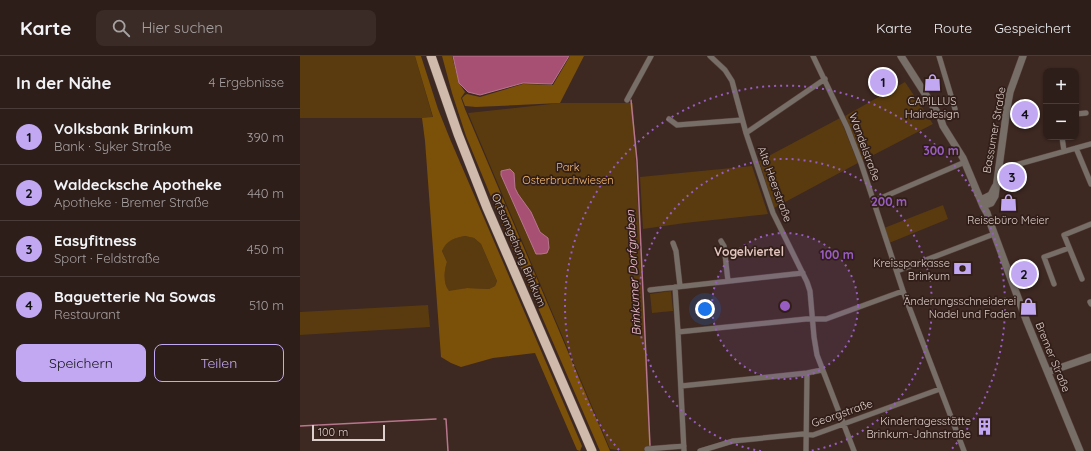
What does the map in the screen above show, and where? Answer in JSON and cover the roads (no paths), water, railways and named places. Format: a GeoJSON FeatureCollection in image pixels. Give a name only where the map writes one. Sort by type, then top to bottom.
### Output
{"type":"FeatureCollection","features":[{"type":"Feature","properties":{"kind":"highway","name":"Ortsumgehung Brinkum"},"geometry":{"type":"LineString","coordinates":[[431,56],[458,134],[487,208],[592,451]]}},
{"type":"Feature","properties":{"kind":"street"},"geometry":{"type":"LineString","coordinates":[[627,100],[651,56]]}},
{"type":"Feature","properties":{"kind":"street","name":"Alte Heerstraße"},"geometry":{"type":"LineString","coordinates":[[710,56],[729,74],[732,81],[746,133],[773,213],[803,273],[810,292],[817,355],[854,451]]}},
{"type":"Feature","properties":{"kind":"street","name":"Wandelstraße"},"geometry":{"type":"LineString","coordinates":[[813,56],[847,127],[874,201],[903,291],[964,451]]}},
{"type":"Feature","properties":{"kind":"street"},"geometry":{"type":"LineString","coordinates":[[896,56],[938,121],[943,126]]}},
{"type":"Feature","properties":{"kind":"street"},"geometry":{"type":"LineString","coordinates":[[901,56],[940,117],[943,126]]}},
{"type":"Feature","properties":{"kind":"street"},"geometry":{"type":"LineString","coordinates":[[939,56],[955,109]]}},
{"type":"Feature","properties":{"kind":"street","name":"Bassumer Straße"},"geometry":{"type":"LineString","coordinates":[[982,203],[991,203],[994,199],[1010,92],[1023,56]]}},
{"type":"Feature","properties":{"kind":"street"},"geometry":{"type":"LineString","coordinates":[[746,133],[825,79]]}},
{"type":"Feature","properties":{"kind":"street"},"geometry":{"type":"LineString","coordinates":[[1079,114],[1086,113]]}},
{"type":"Feature","properties":{"kind":"street"},"geometry":{"type":"LineString","coordinates":[[669,119],[677,125],[742,120]]}},
{"type":"Feature","properties":{"kind":"street","name":"Bremer Straße"},"geometry":{"type":"LineString","coordinates":[[943,126],[965,162],[988,214],[990,225],[1027,322],[1080,451]]}},
{"type":"Feature","properties":{"kind":"street"},"geometry":{"type":"LineString","coordinates":[[1062,140],[1064,151]]}},
{"type":"Feature","properties":{"kind":"street"},"geometry":{"type":"LineString","coordinates":[[998,168],[1005,168],[1091,144]]}},
{"type":"Feature","properties":{"kind":"street"},"geometry":{"type":"LineString","coordinates":[[1076,148],[1091,184]]}},
{"type":"Feature","properties":{"kind":"street"},"geometry":{"type":"LineString","coordinates":[[874,201],[965,162]]}},
{"type":"Feature","properties":{"kind":"street"},"geometry":{"type":"LineString","coordinates":[[1082,279],[1064,235],[1091,224]]}},
{"type":"Feature","properties":{"kind":"street"},"geometry":{"type":"LineString","coordinates":[[897,271],[994,234]]}},
{"type":"Feature","properties":{"kind":"street"},"geometry":{"type":"LineString","coordinates":[[721,241],[724,246],[728,281]]}},
{"type":"Feature","properties":{"kind":"street"},"geometry":{"type":"LineString","coordinates":[[647,449],[684,449],[678,332],[676,251],[673,243]]}},
{"type":"Feature","properties":{"kind":"street"},"geometry":{"type":"LineString","coordinates":[[1054,284],[1044,257],[1069,248]]}},
{"type":"Feature","properties":{"kind":"street"},"geometry":{"type":"LineString","coordinates":[[650,290],[803,273]]}},
{"type":"Feature","properties":{"kind":"street"},"geometry":{"type":"LineString","coordinates":[[678,332],[806,319],[826,319],[903,291]]}},
{"type":"Feature","properties":{"kind":"street"},"geometry":{"type":"LineString","coordinates":[[1048,372],[1091,357]]}},
{"type":"Feature","properties":{"kind":"street"},"geometry":{"type":"LineString","coordinates":[[681,386],[807,373],[822,370]]}},
{"type":"Feature","properties":{"kind":"street"},"geometry":{"type":"LineString","coordinates":[[806,451],[807,373]]}},
{"type":"Feature","properties":{"kind":"street","name":"Georgstraße"},"geometry":{"type":"LineString","coordinates":[[700,451],[733,441],[806,434],[813,435],[940,389]]}},
{"type":"Feature","properties":{"kind":"waterway","name":"Brinkumer Dorfgraben"},"geometry":{"type":"LineString","coordinates":[[631,100],[637,161],[650,446]]}},
{"type":"Feature","properties":{"kind":"waterway"},"geometry":{"type":"LineString","coordinates":[[300,426],[436,419]]}},
{"type":"Feature","properties":{"kind":"waterway"},"geometry":{"type":"LineString","coordinates":[[444,419],[446,419],[448,451]]}},
{"type":"Feature","properties":{"kind":"place","name":"Volksbank Brinkum"},"geometry":{"type":"Point","coordinates":[883,82]}},
{"type":"Feature","properties":{"kind":"place","name":"CAPILLUS Hairdesign"},"geometry":{"type":"Point","coordinates":[932,83]}},
{"type":"Feature","properties":{"kind":"place","name":"Baguetterie Na Sowas"},"geometry":{"type":"Point","coordinates":[1025,114]}},
{"type":"Feature","properties":{"kind":"place","name":"Easyfitness"},"geometry":{"type":"Point","coordinates":[1012,177]}},
{"type":"Feature","properties":{"kind":"place","name":"Reisebüro Meier"},"geometry":{"type":"Point","coordinates":[1008,202]}},
{"type":"Feature","properties":{"kind":"place","name":"Kreissparkasse Brinkum"},"geometry":{"type":"Point","coordinates":[963,269]}},
{"type":"Feature","properties":{"kind":"place","name":"Waldecksche Apotheke"},"geometry":{"type":"Point","coordinates":[1024,274]}},
{"type":"Feature","properties":{"kind":"place","name":"Änderungsschneiderei Nadel und Faden"},"geometry":{"type":"Point","coordinates":[1029,307]}},
{"type":"Feature","properties":{"kind":"place","name":"Kindertagesstätte Brinkum-Jahnstraße"},"geometry":{"type":"Point","coordinates":[984,427]}},
{"type":"Feature","properties":{"kind":"district","name":"Vogelviertel"},"geometry":{"type":"Point","coordinates":[749,251]}},
{"type":"Feature","properties":{"kind":"park label","name":"Park Osterbruchwiesen"},"geometry":{"type":"Point","coordinates":[568,173]}}]}
